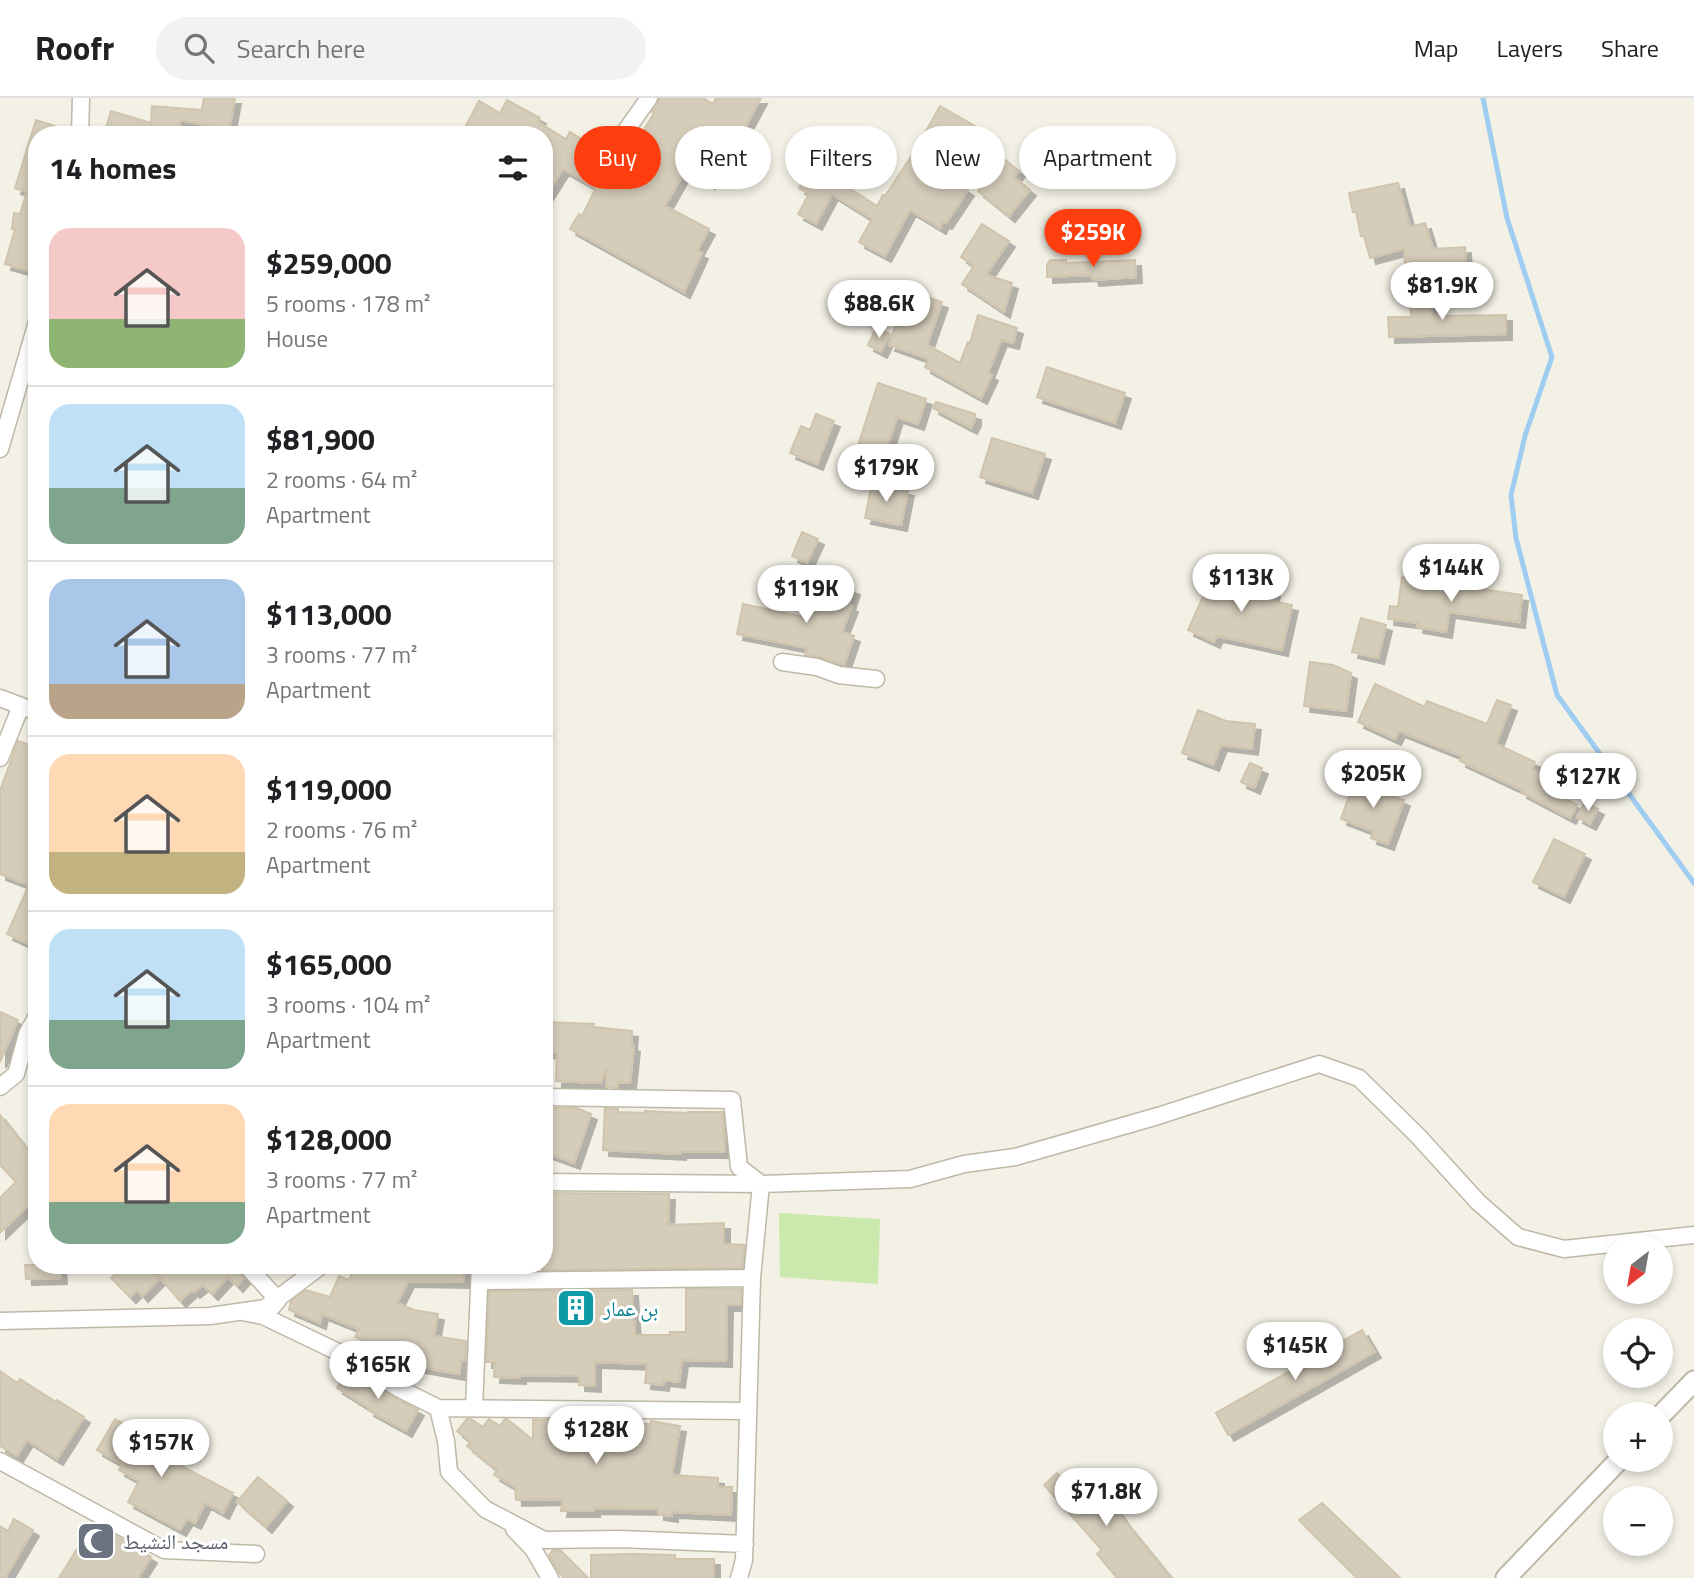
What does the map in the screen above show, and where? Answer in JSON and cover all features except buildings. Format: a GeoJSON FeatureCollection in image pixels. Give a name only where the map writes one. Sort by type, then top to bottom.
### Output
{"type":"FeatureCollection","features":[{"type":"Feature","properties":{"kind":"street"},"geometry":{"type":"LineString","coordinates":[[80,98],[80,126]]}},
{"type":"Feature","properties":{"kind":"street"},"geometry":{"type":"LineString","coordinates":[[629,126],[649,98]]}},
{"type":"Feature","properties":{"kind":"street"},"geometry":{"type":"LineString","coordinates":[[0,449],[28,353]]}},
{"type":"Feature","properties":{"kind":"street"},"geometry":{"type":"LineString","coordinates":[[782,662],[817,667],[839,675],[876,679]]}},
{"type":"Feature","properties":{"kind":"street"},"geometry":{"type":"LineString","coordinates":[[0,698],[28,709]]}},
{"type":"Feature","properties":{"kind":"street"},"geometry":{"type":"LineString","coordinates":[[0,758],[20,706]]}},
{"type":"Feature","properties":{"kind":"street"},"geometry":{"type":"LineString","coordinates":[[0,1087],[16,1074],[28,1032]]}},
{"type":"Feature","properties":{"kind":"street"},"geometry":{"type":"LineString","coordinates":[[553,1182],[761,1184],[909,1179],[964,1164],[1015,1157],[1158,1116],[1319,1064],[1359,1078],[1418,1136],[1478,1202],[1518,1237],[1564,1249],[1694,1236]]}},
{"type":"Feature","properties":{"kind":"street"},"geometry":{"type":"LineString","coordinates":[[553,1097],[732,1100],[739,1167],[761,1184]]}},
{"type":"Feature","properties":{"kind":"street"},"geometry":{"type":"LineString","coordinates":[[740,1578],[745,1544],[752,1278],[761,1184]]}},
{"type":"Feature","properties":{"kind":"street"},"geometry":{"type":"LineString","coordinates":[[254,1274],[278,1300]]}},
{"type":"Feature","properties":{"kind":"street"},"geometry":{"type":"LineString","coordinates":[[0,1321],[210,1316],[242,1312],[265,1308],[311,1274]]}},
{"type":"Feature","properties":{"kind":"street"},"geometry":{"type":"LineString","coordinates":[[474,1408],[480,1274]]}},
{"type":"Feature","properties":{"kind":"street"},"geometry":{"type":"LineString","coordinates":[[534,1274],[752,1278]]}},
{"type":"Feature","properties":{"kind":"street"},"geometry":{"type":"LineString","coordinates":[[263,1316],[278,1300]]}},
{"type":"Feature","properties":{"kind":"street"},"geometry":{"type":"LineString","coordinates":[[242,1312],[263,1316],[336,1351],[438,1408],[748,1411]]}},
{"type":"Feature","properties":{"kind":"street"},"geometry":{"type":"LineString","coordinates":[[1673,1403],[1694,1381]]}},
{"type":"Feature","properties":{"kind":"street"},"geometry":{"type":"LineString","coordinates":[[438,1408],[446,1441],[449,1472],[485,1509],[544,1540],[620,1539],[745,1544]]}},
{"type":"Feature","properties":{"kind":"street"},"geometry":{"type":"LineString","coordinates":[[0,1461],[164,1550],[256,1554]]}},
{"type":"Feature","properties":{"kind":"street"},"geometry":{"type":"LineString","coordinates":[[1506,1578],[1608,1472]]}},
{"type":"Feature","properties":{"kind":"street"},"geometry":{"type":"LineString","coordinates":[[505,1520],[533,1549],[550,1578]]}},
{"type":"Feature","properties":{"kind":"green space"},"geometry":{"type":"Polygon","coordinates":[[[779,1213],[880,1219],[878,1284],[780,1277],[779,1213]]]}},
{"type":"Feature","properties":{"kind":"waterway"},"geometry":{"type":"LineString","coordinates":[[1483,98],[1507,218],[1552,357],[1525,436],[1511,495],[1516,538],[1557,695],[1694,883]]}},
{"type":"Feature","properties":{"kind":"place","name":"بن عمار"},"geometry":{"type":"Point","coordinates":[576,1308]}},
{"type":"Feature","properties":{"kind":"place","name":"مسجد النشيط"},"geometry":{"type":"Point","coordinates":[96,1541]}}]}
